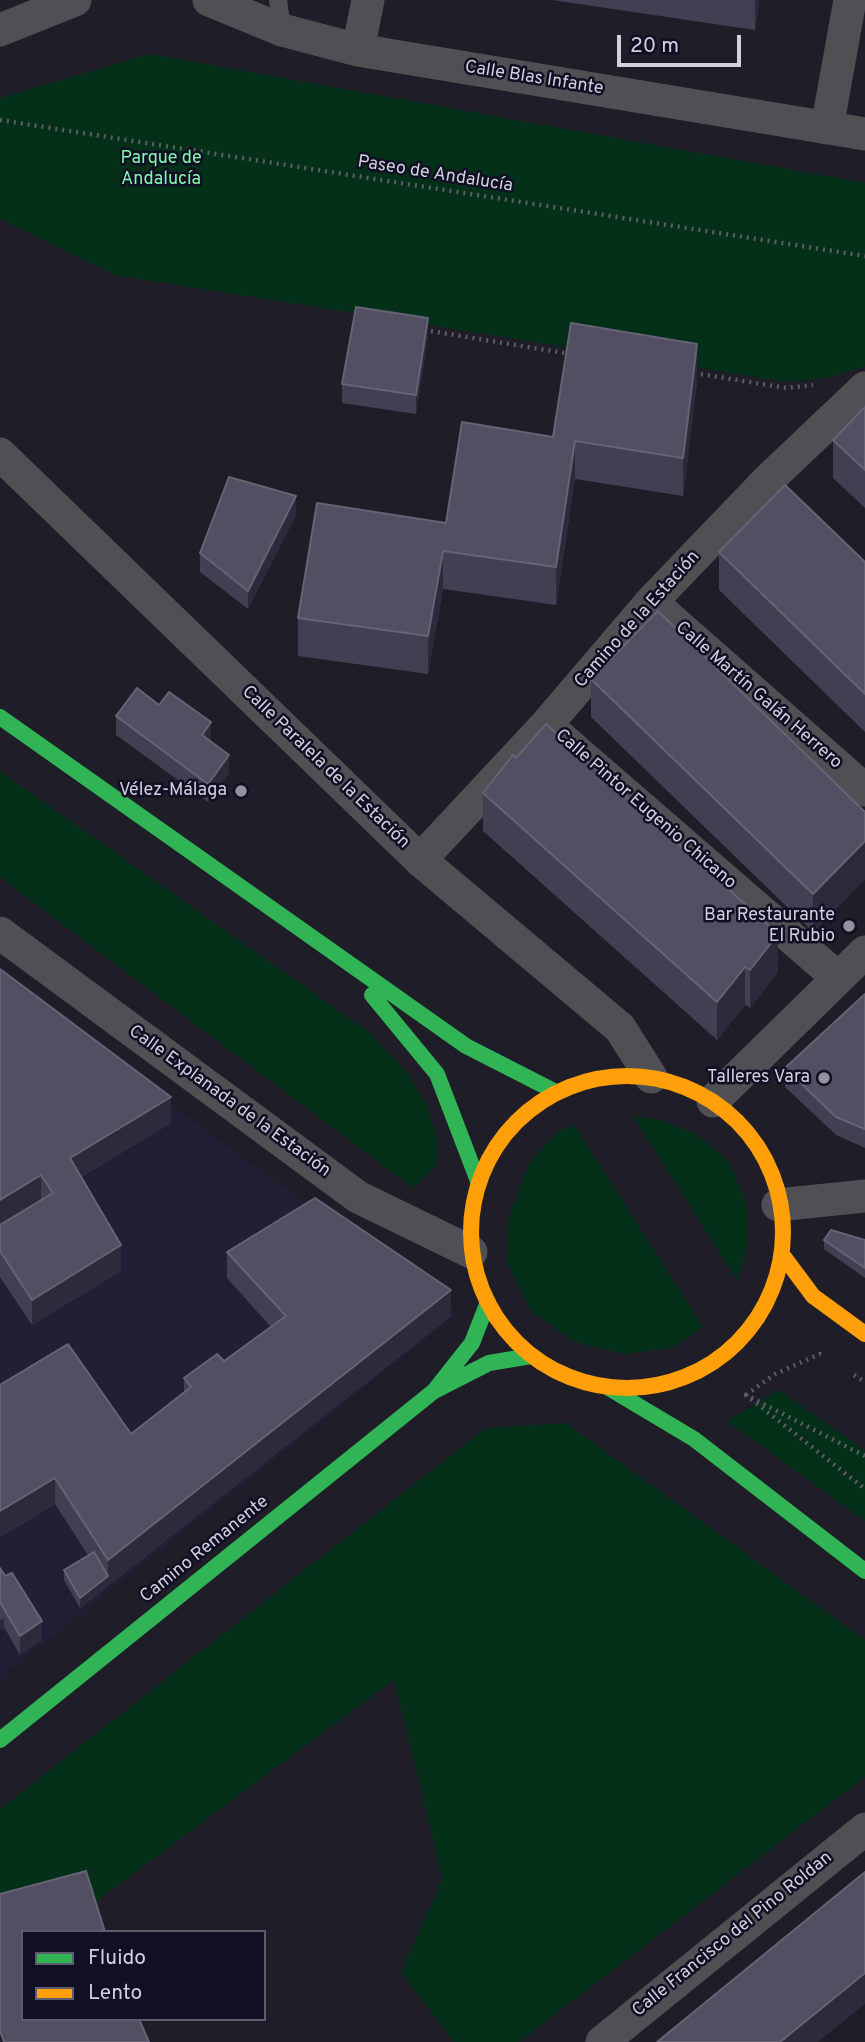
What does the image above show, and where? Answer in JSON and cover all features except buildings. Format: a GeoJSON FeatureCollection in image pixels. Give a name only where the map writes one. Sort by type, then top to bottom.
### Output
{"type":"FeatureCollection","features":[{"type":"Feature","properties":{"kind":"street"},"geometry":{"type":"LineString","coordinates":[[0,30],[75,0]]}},
{"type":"Feature","properties":{"kind":"street","name":"Calle Blas Infante"},"geometry":{"type":"LineString","coordinates":[[209,0],[280,15],[358,50],[865,134]]}},
{"type":"Feature","properties":{"kind":"street"},"geometry":{"type":"LineString","coordinates":[[358,50],[368,0]]}},
{"type":"Feature","properties":{"kind":"street"},"geometry":{"type":"LineString","coordinates":[[827,128],[850,0]]}},
{"type":"Feature","properties":{"kind":"street","name":"Camino de la Estación"},"geometry":{"type":"LineString","coordinates":[[420,860],[546,725],[651,603],[777,489],[865,388]]}},
{"type":"Feature","properties":{"kind":"street","name":"Calle Paralela de la Estación"},"geometry":{"type":"LineString","coordinates":[[0,454],[420,860],[621,1028],[651,1077]]}},
{"type":"Feature","properties":{"kind":"street","name":"Calle Martín Galán Herrero"},"geometry":{"type":"LineString","coordinates":[[651,603],[865,790]]}},
{"type":"Feature","properties":{"kind":"street"},"geometry":{"type":"LineString","coordinates":[[0,718],[466,1045],[556,1092]]}},
{"type":"Feature","properties":{"kind":"street","name":"Calle Pintor Eugenio Chicano"},"geometry":{"type":"LineString","coordinates":[[546,725],[838,978]]}},
{"type":"Feature","properties":{"kind":"street","name":"Calle Explanada de la Estación"},"geometry":{"type":"LineString","coordinates":[[0,933],[358,1197],[471,1252]]}},
{"type":"Feature","properties":{"kind":"street"},"geometry":{"type":"LineString","coordinates":[[713,1101],[865,952]]}},
{"type":"Feature","properties":{"kind":"street"},"geometry":{"type":"LineString","coordinates":[[337,953],[437,1074],[478,1181]]}},
{"type":"Feature","properties":{"kind":"street"},"geometry":{"type":"LineString","coordinates":[[607,1387],[651,1386],[694,1373],[737,1344],[753,1327],[765,1306],[784,1257],[774,1179],[750,1135],[713,1101],[683,1086],[651,1077],[586,1080],[556,1092],[523,1114],[496,1145],[478,1181],[470,1216],[471,1252],[488,1302],[513,1340],[531,1356],[549,1368],[607,1387],[694,1438],[865,1571]]}},
{"type":"Feature","properties":{"kind":"street"},"geometry":{"type":"LineString","coordinates":[[778,1205],[865,1196]]}},
{"type":"Feature","properties":{"kind":"street"},"geometry":{"type":"LineString","coordinates":[[784,1257],[813,1296],[860,1332]]}},
{"type":"Feature","properties":{"kind":"street","name":"Camino Remanente"},"geometry":{"type":"LineString","coordinates":[[434,1391],[471,1343],[481,1325],[488,1302]]}},
{"type":"Feature","properties":{"kind":"street","name":"Camino Remanente"},"geometry":{"type":"LineString","coordinates":[[0,1740],[434,1391],[489,1363],[531,1356]]}},
{"type":"Feature","properties":{"kind":"street","name":"Calle Francisco del Pino Roldan"},"geometry":{"type":"LineString","coordinates":[[602,2042],[865,1829]]}},
{"type":"Feature","properties":{"kind":"path","name":"Paseo de Andalucía"},"geometry":{"type":"LineString","coordinates":[[0,120],[865,256]]}},
{"type":"Feature","properties":{"kind":"path"},"geometry":{"type":"LineString","coordinates":[[413,329],[579,355]]}},
{"type":"Feature","properties":{"kind":"path"},"geometry":{"type":"LineString","coordinates":[[689,372],[786,388],[825,383]]}},
{"type":"Feature","properties":{"kind":"path"},"geometry":{"type":"LineString","coordinates":[[746,1395],[775,1374],[820,1353],[831,1361]]}},
{"type":"Feature","properties":{"kind":"path"},"geometry":{"type":"LineString","coordinates":[[843,1368],[865,1382]]}},
{"type":"Feature","properties":{"kind":"path"},"geometry":{"type":"LineString","coordinates":[[746,1395],[865,1456]]}},
{"type":"Feature","properties":{"kind":"path"},"geometry":{"type":"LineString","coordinates":[[746,1395],[865,1489]]}},
{"type":"Feature","properties":{"kind":"shaded area"},"geometry":{"type":"Polygon","coordinates":[[[0,979],[457,1314],[0,1678],[0,979]]]}},
{"type":"Feature","properties":{"kind":"green space","name":"Parque de Andalucía"},"geometry":{"type":"Polygon","coordinates":[[[150,54],[865,183],[865,366],[832,377],[787,382],[115,275],[0,219],[0,98],[150,54]]]}},
{"type":"Feature","properties":{"kind":"green space"},"geometry":{"type":"Polygon","coordinates":[[[0,771],[370,1033],[407,1073],[427,1106],[438,1143],[436,1166],[413,1188],[0,877],[0,771]]]}},
{"type":"Feature","properties":{"kind":"green space"},"geometry":{"type":"Polygon","coordinates":[[[633,1116],[661,1120],[696,1134],[729,1162],[747,1205],[747,1249],[737,1280],[633,1116]]]}},
{"type":"Feature","properties":{"kind":"green space"},"geometry":{"type":"Polygon","coordinates":[[[575,1126],[703,1327],[672,1348],[624,1354],[575,1342],[531,1311],[507,1262],[509,1216],[529,1164],[559,1130],[575,1126]]]}},
{"type":"Feature","properties":{"kind":"green space"},"geometry":{"type":"Polygon","coordinates":[[[779,1390],[865,1451],[865,1521],[727,1421],[779,1390]]]}},
{"type":"Feature","properties":{"kind":"green space"},"geometry":{"type":"Polygon","coordinates":[[[566,1423],[865,1640],[865,1777],[519,2042],[454,2042],[401,1972],[443,1879],[394,1680],[86,1909],[0,1932],[0,1809],[486,1428],[566,1423]]]}},
{"type":"Feature","properties":{"kind":"traffic: fast"},"geometry":{"type":"LineString","coordinates":[[0,717],[466,1046],[556,1092]]}},
{"type":"Feature","properties":{"kind":"traffic: fast"},"geometry":{"type":"LineString","coordinates":[[372,995],[437,1074],[478,1181]]}},
{"type":"Feature","properties":{"kind":"traffic: fast"},"geometry":{"type":"LineString","coordinates":[[488,1302],[472,1343],[434,1391],[489,1363],[531,1356]]}},
{"type":"Feature","properties":{"kind":"traffic: fast"},"geometry":{"type":"LineString","coordinates":[[607,1387],[694,1439],[865,1571]]}},
{"type":"Feature","properties":{"kind":"traffic: fast"},"geometry":{"type":"LineString","coordinates":[[0,1740],[434,1391]]}},
{"type":"Feature","properties":{"kind":"traffic: slow"},"geometry":{"type":"LineString","coordinates":[[627,1076],[657,1079],[687,1088],[714,1103],[737,1122],[756,1145],[771,1172],[780,1202],[783,1232],[780,1262],[771,1292],[756,1319],[737,1342],[714,1361],[687,1376],[657,1385],[627,1388],[597,1385],[567,1376],[540,1361],[517,1342],[498,1319],[483,1292],[474,1262],[471,1232],[474,1202],[483,1172],[498,1145],[517,1122],[540,1103],[567,1088],[597,1079],[627,1076]]}},
{"type":"Feature","properties":{"kind":"traffic: slow"},"geometry":{"type":"LineString","coordinates":[[784,1257],[813,1296],[865,1334]]}},
{"type":"Feature","properties":{"kind":"place","name":"Vélez-Málaga"},"geometry":{"type":"Point","coordinates":[241,791]}},
{"type":"Feature","properties":{"kind":"place","name":"Bar Restaurante El Rubio"},"geometry":{"type":"Point","coordinates":[849,926]}},
{"type":"Feature","properties":{"kind":"place","name":"Talleres Vara"},"geometry":{"type":"Point","coordinates":[824,1078]}}]}
